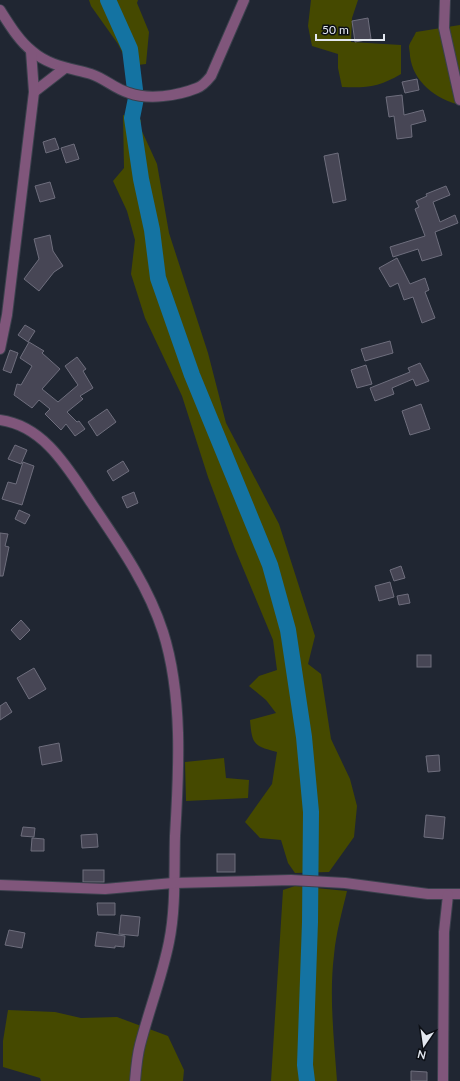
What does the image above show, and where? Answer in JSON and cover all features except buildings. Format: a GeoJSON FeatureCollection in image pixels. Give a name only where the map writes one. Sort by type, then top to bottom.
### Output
{"type":"FeatureCollection","features":[{"type":"Feature","properties":{"kind":"street"},"geometry":{"type":"LineString","coordinates":[[0,10],[31,51],[51,63],[65,68],[92,74],[129,93],[145,97],[177,93],[198,88],[211,76],[244,0]]}},
{"type":"Feature","properties":{"kind":"street"},"geometry":{"type":"LineString","coordinates":[[445,0],[444,28],[460,100]]}},
{"type":"Feature","properties":{"kind":"street"},"geometry":{"type":"LineString","coordinates":[[0,349],[7,315],[34,92],[31,51]]}},
{"type":"Feature","properties":{"kind":"street"},"geometry":{"type":"LineString","coordinates":[[34,92],[65,68]]}},
{"type":"Feature","properties":{"kind":"street"},"geometry":{"type":"LineString","coordinates":[[0,420],[15,423],[32,432],[63,460],[123,550],[148,595],[163,632],[170,664],[178,723],[179,770],[169,941],[160,979],[140,1047],[135,1081]]}},
{"type":"Feature","properties":{"kind":"street"},"geometry":{"type":"LineString","coordinates":[[0,885],[105,889],[173,883],[291,880],[346,883],[420,893],[448,895],[460,894]]}},
{"type":"Feature","properties":{"kind":"street"},"geometry":{"type":"LineString","coordinates":[[443,1081],[444,932],[448,895]]}},
{"type":"Feature","properties":{"kind":"shaded area"},"geometry":{"type":"Polygon","coordinates":[[[89,0],[138,0],[137,3],[149,32],[146,64],[129,66],[118,44],[91,6],[89,0]]]}},
{"type":"Feature","properties":{"kind":"shaded area"},"geometry":{"type":"Polygon","coordinates":[[[311,0],[358,0],[352,18],[351,42],[401,45],[401,74],[386,82],[373,86],[342,87],[338,68],[338,54],[312,46],[308,26],[311,0]]]}},
{"type":"Feature","properties":{"kind":"shaded area"},"geometry":{"type":"Polygon","coordinates":[[[460,25],[460,105],[434,94],[427,88],[416,74],[412,65],[409,46],[416,32],[460,25]]]}},
{"type":"Feature","properties":{"kind":"shaded area"},"geometry":{"type":"Polygon","coordinates":[[[123,115],[141,120],[141,129],[157,164],[169,233],[208,353],[226,423],[279,524],[315,636],[308,664],[321,674],[331,739],[350,779],[357,806],[354,837],[329,872],[295,873],[288,863],[281,840],[260,838],[245,822],[272,784],[277,752],[259,746],[253,740],[250,720],[276,713],[266,700],[249,686],[259,676],[277,670],[273,640],[235,549],[208,477],[182,396],[145,318],[131,274],[135,240],[127,211],[113,181],[124,168],[123,115]]]}},
{"type":"Feature","properties":{"kind":"shaded area"},"geometry":{"type":"Polygon","coordinates":[[[224,758],[226,778],[249,780],[248,798],[186,801],[185,762],[224,758]]]}},
{"type":"Feature","properties":{"kind":"shaded area"},"geometry":{"type":"Polygon","coordinates":[[[295,886],[347,891],[336,939],[332,986],[332,1018],[337,1081],[271,1081],[283,890],[295,886]]]}},
{"type":"Feature","properties":{"kind":"shaded area"},"geometry":{"type":"Polygon","coordinates":[[[8,1010],[55,1012],[81,1018],[117,1017],[168,1036],[184,1070],[183,1081],[41,1081],[40,1078],[3,1067],[3,1041],[8,1010]]]}},
{"type":"Feature","properties":{"kind":"waterway"},"geometry":{"type":"LineString","coordinates":[[108,0],[130,49],[136,98],[132,118],[141,179],[152,230],[158,278],[192,375],[270,565],[288,630],[304,737],[311,812],[310,922],[305,1065],[307,1081]]}}]}
